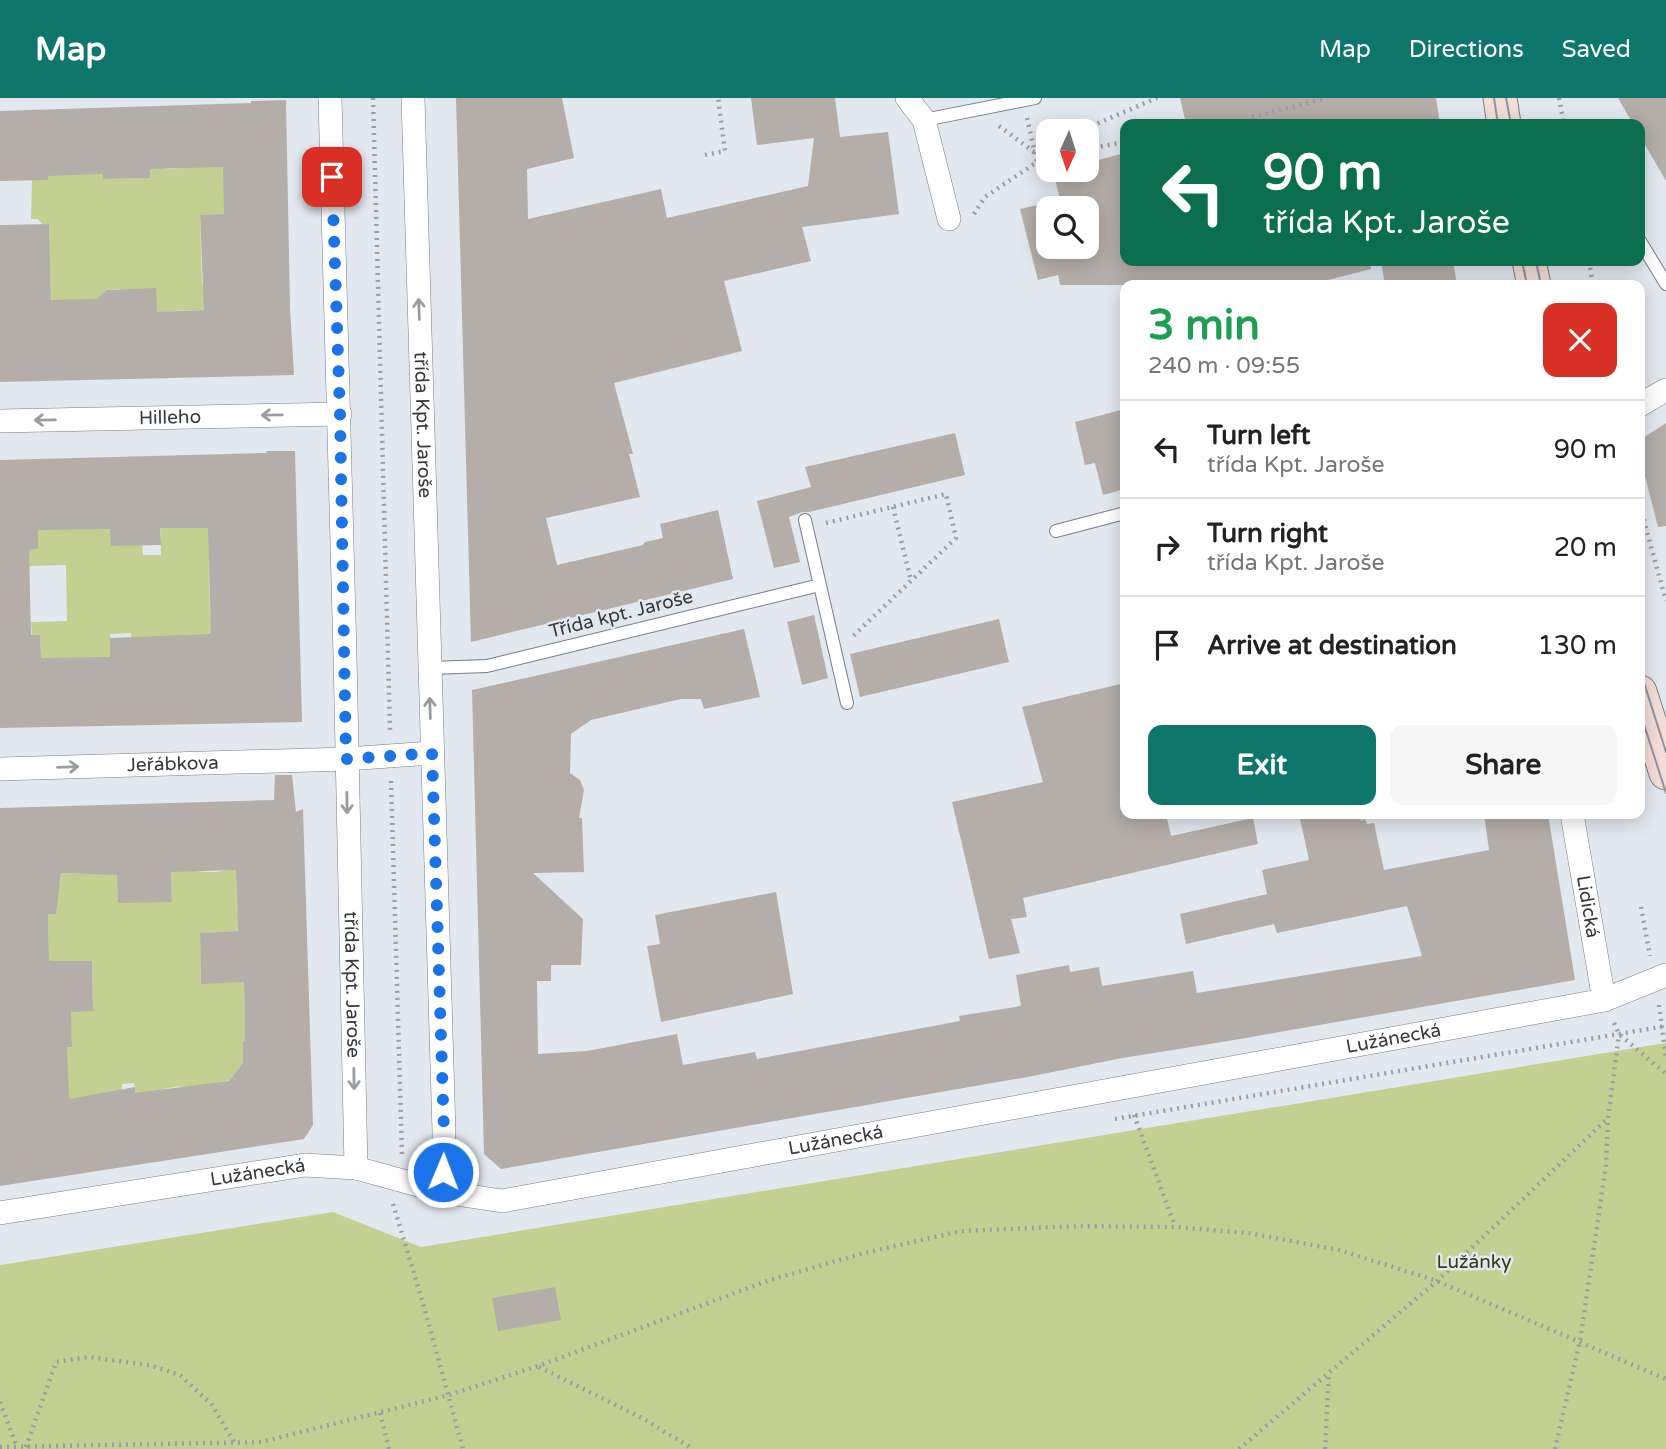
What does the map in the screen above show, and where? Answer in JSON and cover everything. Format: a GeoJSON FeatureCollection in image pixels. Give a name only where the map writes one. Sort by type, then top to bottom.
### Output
{"type":"FeatureCollection","features":[{"type":"Feature","properties":{"kind":"street","name":"třída Kpt. Jaroše"},"geometry":{"type":"LineString","coordinates":[[330,98],[340,414],[356,1168]]}},
{"type":"Feature","properties":{"kind":"street","name":"třída Kpt. Jaroše"},"geometry":{"type":"LineString","coordinates":[[413,98],[444,1132],[443,1192]]}},
{"type":"Feature","properties":{"kind":"street"},"geometry":{"type":"LineString","coordinates":[[907,98],[924,120],[949,219]]}},
{"type":"Feature","properties":{"kind":"street"},"geometry":{"type":"LineString","coordinates":[[1500,98],[1503,119]]}},
{"type":"Feature","properties":{"kind":"street"},"geometry":{"type":"LineString","coordinates":[[1645,402],[1666,390]]}},
{"type":"Feature","properties":{"kind":"street","name":"Hilleho"},"geometry":{"type":"LineString","coordinates":[[0,421],[340,414]]}},
{"type":"Feature","properties":{"kind":"street"},"geometry":{"type":"LineString","coordinates":[[1645,708],[1666,773]]}},
{"type":"Feature","properties":{"kind":"street"},"geometry":{"type":"LineString","coordinates":[[346,759],[432,753]]}},
{"type":"Feature","properties":{"kind":"street","name":"Jeřábkova"},"geometry":{"type":"LineString","coordinates":[[0,769],[346,759]]}},
{"type":"Feature","properties":{"kind":"street","name":"Lidická"},"geometry":{"type":"LineString","coordinates":[[1574,819],[1604,1000]]}},
{"type":"Feature","properties":{"kind":"street","name":"Lužánecká"},"geometry":{"type":"LineString","coordinates":[[0,1213],[304,1165],[356,1168],[443,1192],[502,1201],[1604,1000],[1658,977]]}},
{"type":"Feature","properties":{"kind":"lane"},"geometry":{"type":"LineString","coordinates":[[924,120],[1029,99]]}},
{"type":"Feature","properties":{"kind":"lane"},"geometry":{"type":"LineString","coordinates":[[1645,249],[1666,284]]}},
{"type":"Feature","properties":{"kind":"lane"},"geometry":{"type":"LineString","coordinates":[[1056,531],[1120,514]]}},
{"type":"Feature","properties":{"kind":"lane"},"geometry":{"type":"LineString","coordinates":[[806,524],[847,703]]}},
{"type":"Feature","properties":{"kind":"lane","name":"Třída kpt. Jaroše"},"geometry":{"type":"LineString","coordinates":[[429,668],[487,666],[820,585]]}},
{"type":"Feature","properties":{"kind":"path"},"geometry":{"type":"LineString","coordinates":[[373,98],[402,1162]]}},
{"type":"Feature","properties":{"kind":"path"},"geometry":{"type":"LineString","coordinates":[[705,155],[725,151],[718,98]]}},
{"type":"Feature","properties":{"kind":"path"},"geometry":{"type":"LineString","coordinates":[[1099,123],[1157,98]]}},
{"type":"Feature","properties":{"kind":"path"},"geometry":{"type":"LineString","coordinates":[[1252,117],[1327,98]]}},
{"type":"Feature","properties":{"kind":"path"},"geometry":{"type":"LineString","coordinates":[[1559,98],[1562,119]]}},
{"type":"Feature","properties":{"kind":"path"},"geometry":{"type":"LineString","coordinates":[[1029,99],[1036,158]]}},
{"type":"Feature","properties":{"kind":"path"},"geometry":{"type":"LineString","coordinates":[[976,110],[1035,153]]}},
{"type":"Feature","properties":{"kind":"path"},"geometry":{"type":"LineString","coordinates":[[1099,147],[1120,143]]}},
{"type":"Feature","properties":{"kind":"path"},"geometry":{"type":"LineString","coordinates":[[973,217],[985,197],[1036,163]]}},
{"type":"Feature","properties":{"kind":"path"},"geometry":{"type":"LineString","coordinates":[[806,524],[946,494],[956,538],[835,653]]}},
{"type":"Feature","properties":{"kind":"path"},"geometry":{"type":"LineString","coordinates":[[893,507],[911,581]]}},
{"type":"Feature","properties":{"kind":"path"},"geometry":{"type":"LineString","coordinates":[[1645,524],[1666,601]]}},
{"type":"Feature","properties":{"kind":"path"},"geometry":{"type":"LineString","coordinates":[[1641,907],[1658,977],[1666,1057]]}},
{"type":"Feature","properties":{"kind":"path"},"geometry":{"type":"LineString","coordinates":[[1604,1000],[1619,1034],[1666,1074]]}},
{"type":"Feature","properties":{"kind":"path"},"geometry":{"type":"LineString","coordinates":[[1555,1449],[1580,1341],[1606,1165],[1608,1118],[1619,1034]]}},
{"type":"Feature","properties":{"kind":"path"},"geometry":{"type":"LineString","coordinates":[[1135,1115],[1175,1227]]}},
{"type":"Feature","properties":{"kind":"path"},"geometry":{"type":"LineString","coordinates":[[1239,1449],[1437,1281],[1608,1118]]}},
{"type":"Feature","properties":{"kind":"path"},"geometry":{"type":"LineString","coordinates":[[393,1205],[463,1449]]}},
{"type":"Feature","properties":{"kind":"path"},"geometry":{"type":"LineString","coordinates":[[0,1447],[261,1443],[449,1395],[538,1366],[770,1280],[864,1253],[961,1231],[1079,1226],[1175,1227],[1248,1233],[1339,1250],[1437,1281],[1666,1379]]}},
{"type":"Feature","properties":{"kind":"path"},"geometry":{"type":"LineString","coordinates":[[26,1447],[57,1362],[88,1357],[149,1365],[180,1375],[212,1405],[234,1443]]}},
{"type":"Feature","properties":{"kind":"path"},"geometry":{"type":"LineString","coordinates":[[538,1366],[642,1418],[693,1449]]}},
{"type":"Feature","properties":{"kind":"path"},"geometry":{"type":"LineString","coordinates":[[1325,1449],[1329,1373]]}},
{"type":"Feature","properties":{"kind":"path"},"geometry":{"type":"LineString","coordinates":[[0,1402],[17,1447]]}},
{"type":"Feature","properties":{"kind":"path"},"geometry":{"type":"LineString","coordinates":[[380,1413],[389,1449]]}},
{"type":"Feature","properties":{"kind":"green space"},"geometry":{"type":"Polygon","coordinates":[[[227,165],[225,212],[200,216],[202,283],[222,282],[223,309],[157,314],[120,289],[106,290],[103,293],[103,315],[51,307],[49,224],[31,219],[32,180],[47,180],[48,176],[103,168],[104,179],[150,178],[150,167],[169,169],[227,165]]]}},
{"type":"Feature","properties":{"kind":"green space"},"geometry":{"type":"Polygon","coordinates":[[[160,518],[217,528],[209,565],[210,614],[236,633],[131,641],[131,633],[110,634],[110,664],[41,658],[40,635],[32,635],[31,622],[67,621],[66,565],[29,566],[29,550],[38,549],[38,523],[110,519],[111,546],[142,542],[143,555],[161,555],[160,518]]]}},
{"type":"Feature","properties":{"kind":"green space"},"geometry":{"type":"Polygon","coordinates":[[[236,866],[237,911],[242,931],[200,933],[201,983],[244,982],[243,1067],[240,1067],[230,1080],[182,1091],[180,1086],[163,1089],[163,1093],[136,1097],[134,1083],[122,1084],[122,1090],[51,1110],[67,1058],[67,1047],[72,1046],[71,1031],[50,1012],[93,1010],[92,961],[49,961],[48,914],[56,914],[57,898],[46,884],[60,884],[61,873],[88,874],[117,869],[172,902],[171,867],[213,872],[236,866]]]}},
{"type":"Feature","properties":{"kind":"green space","name":"Lužánky"},"geometry":{"type":"Polygon","coordinates":[[[1666,1043],[1666,1449],[0,1449],[0,1265],[333,1212],[421,1247],[1666,1043]]]}},
{"type":"Feature","properties":{"kind":"building"},"geometry":{"type":"Polygon","coordinates":[[[456,98],[562,98],[574,158],[527,169],[528,219],[661,189],[667,218],[808,186],[814,138],[757,145],[751,98],[835,98],[840,137],[888,132],[899,214],[802,227],[811,261],[724,281],[742,351],[614,383],[633,454],[629,454],[640,497],[546,518],[557,565],[643,545],[645,542],[663,538],[660,524],[718,510],[733,579],[471,642],[456,98]]]}},
{"type":"Feature","properties":{"kind":"building"},"geometry":{"type":"Polygon","coordinates":[[[1180,98],[1436,98],[1439,119],[1185,119],[1180,98]]]}},
{"type":"Feature","properties":{"kind":"building"},"geometry":{"type":"Polygon","coordinates":[[[1618,98],[1666,98],[1666,181],[1645,145],[1645,119],[1630,119],[1618,98]]]}},
{"type":"Feature","properties":{"kind":"building"},"geometry":{"type":"Polygon","coordinates":[[[286,100],[294,375],[0,382],[0,225],[49,224],[51,300],[97,299],[106,290],[156,288],[157,312],[204,310],[200,215],[224,214],[223,167],[150,169],[150,178],[103,179],[103,174],[48,176],[48,180],[0,181],[0,111],[286,100]]]}},
{"type":"Feature","properties":{"kind":"building"},"geometry":{"type":"Polygon","coordinates":[[[1120,154],[1120,266],[1371,266],[1371,269],[1328,280],[1120,280],[1120,285],[1060,285],[1058,275],[1038,280],[1020,209],[1036,205],[1036,259],[1099,259],[1099,196],[1059,196],[1056,182],[1099,182],[1099,160],[1120,154]]]}},
{"type":"Feature","properties":{"kind":"building"},"geometry":{"type":"Polygon","coordinates":[[[1382,266],[1454,266],[1456,280],[1384,280],[1382,266]]]}},
{"type":"Feature","properties":{"kind":"building"},"geometry":{"type":"Polygon","coordinates":[[[1120,410],[1120,490],[1103,495],[1095,463],[1085,465],[1075,422],[1120,410]]]}},
{"type":"Feature","properties":{"kind":"building"},"geometry":{"type":"Polygon","coordinates":[[[1666,423],[1666,526],[1658,527],[1645,476],[1645,437],[1666,423]]]}},
{"type":"Feature","properties":{"kind":"building"},"geometry":{"type":"Polygon","coordinates":[[[955,433],[965,475],[789,517],[800,562],[774,568],[757,501],[811,487],[805,467],[955,433]]]}},
{"type":"Feature","properties":{"kind":"building"},"geometry":{"type":"Polygon","coordinates":[[[295,451],[302,722],[0,728],[0,460],[295,451]],[[160,528],[161,545],[111,546],[110,529],[38,530],[38,549],[29,550],[31,635],[40,635],[41,658],[110,657],[110,638],[211,634],[208,528],[160,528]]]}},
{"type":"Feature","properties":{"kind":"building"},"geometry":{"type":"Polygon","coordinates":[[[814,615],[828,678],[802,685],[787,622],[814,615]]]}},
{"type":"Feature","properties":{"kind":"building"},"geometry":{"type":"Polygon","coordinates":[[[999,619],[1009,662],[860,697],[850,654],[999,619]]]}},
{"type":"Feature","properties":{"kind":"building"},"geometry":{"type":"Polygon","coordinates":[[[744,629],[760,697],[704,709],[701,699],[681,699],[591,720],[571,734],[570,773],[580,780],[584,790],[579,818],[582,818],[584,872],[533,873],[583,919],[581,965],[551,965],[551,981],[537,981],[538,1054],[587,1051],[677,1034],[683,1065],[755,1052],[757,1059],[960,1021],[959,1016],[1021,1006],[1016,975],[1069,965],[1070,972],[1099,967],[1102,986],[1193,971],[1197,993],[1422,956],[1407,906],[1277,933],[1274,924],[1186,944],[1180,914],[1267,894],[1262,870],[1309,860],[1300,819],[1365,819],[1367,824],[1374,823],[1384,870],[1489,850],[1485,819],[1549,819],[1575,980],[501,1169],[484,1154],[472,690],[744,629]]]}},
{"type":"Feature","properties":{"kind":"building"},"geometry":{"type":"Polygon","coordinates":[[[1120,684],[1120,819],[1167,819],[1171,836],[1253,819],[1258,844],[1023,898],[1027,917],[1011,919],[1020,953],[989,959],[952,802],[1043,782],[1022,707],[1120,684]]]}},
{"type":"Feature","properties":{"kind":"building"},"geometry":{"type":"Polygon","coordinates":[[[275,775],[292,775],[296,812],[303,809],[313,1125],[304,1139],[0,1186],[0,808],[274,800],[275,775]],[[236,870],[171,872],[172,902],[118,903],[117,875],[61,873],[56,914],[48,914],[49,961],[92,961],[93,1011],[71,1012],[72,1047],[67,1047],[69,1099],[135,1087],[135,1093],[229,1081],[243,1063],[244,982],[201,984],[200,933],[238,931],[236,870]]]}},
{"type":"Feature","properties":{"kind":"building"},"geometry":{"type":"Polygon","coordinates":[[[776,892],[793,994],[661,1022],[647,946],[660,944],[655,915],[776,892]]]}},
{"type":"Feature","properties":{"kind":"building"},"geometry":{"type":"Polygon","coordinates":[[[555,1287],[561,1320],[498,1331],[492,1298],[555,1287]]]}},
{"type":"Feature","properties":{"kind":"tram line"},"geometry":{"type":"LineString","coordinates":[[1494,98],[1497,119]]}},
{"type":"Feature","properties":{"kind":"tram line"},"geometry":{"type":"LineString","coordinates":[[1506,98],[1510,119]]}},
{"type":"Feature","properties":{"kind":"tram line"},"geometry":{"type":"LineString","coordinates":[[1523,266],[1526,280]]}},
{"type":"Feature","properties":{"kind":"tram line"},"geometry":{"type":"LineString","coordinates":[[1537,266],[1540,280]]}},
{"type":"Feature","properties":{"kind":"tram line"},"geometry":{"type":"LineString","coordinates":[[1645,686],[1666,752]]}},
{"type":"Feature","properties":{"kind":"tram line"},"geometry":{"type":"LineString","coordinates":[[1645,728],[1666,793]]}},
{"type":"Feature","properties":{"kind":"route"},"geometry":{"type":"LineString","coordinates":[[332,177],[340,414],[346,759],[432,753],[443,1172]]}}]}
